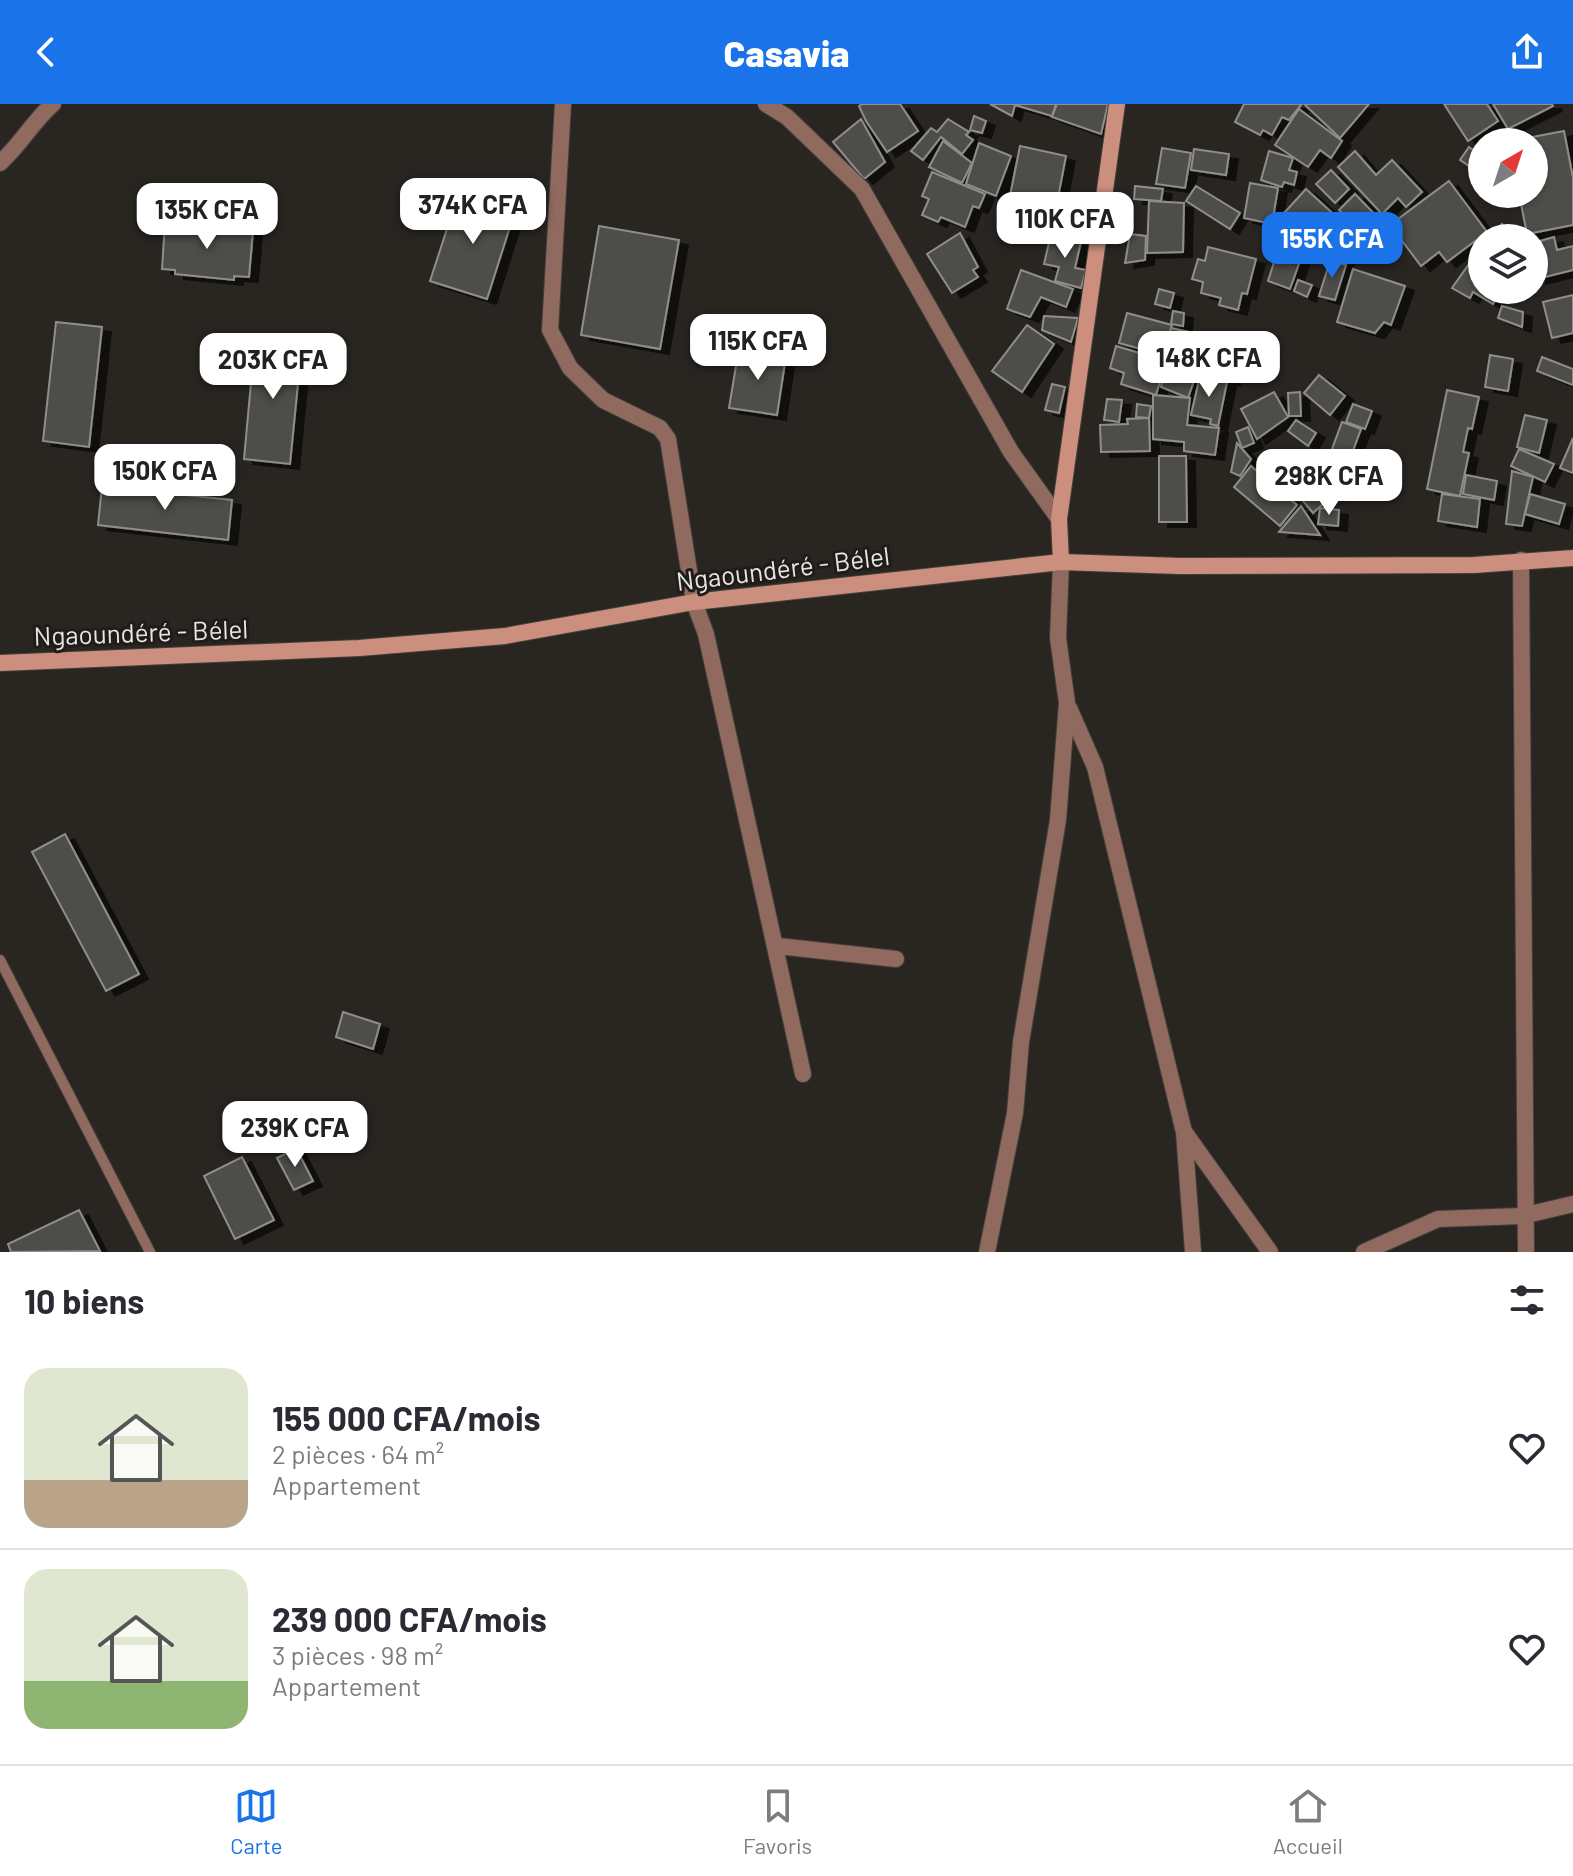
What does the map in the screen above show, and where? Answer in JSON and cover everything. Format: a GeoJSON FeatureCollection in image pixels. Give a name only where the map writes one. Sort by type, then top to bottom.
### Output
{"type":"FeatureCollection","features":[{"type":"Feature","properties":{"kind":"main road"},"geometry":{"type":"LineString","coordinates":[[1061,562],[1059,519],[1117,104]]}},
{"type":"Feature","properties":{"kind":"main road","name":"Ngaoundéré - Bélel"},"geometry":{"type":"LineString","coordinates":[[0,663],[359,648],[505,636],[694,602],[1061,562],[1474,565],[1570,555]]}},
{"type":"Feature","properties":{"kind":"street"},"geometry":{"type":"LineString","coordinates":[[0,163],[23,142],[53,104]]}},
{"type":"Feature","properties":{"kind":"street"},"geometry":{"type":"LineString","coordinates":[[563,104],[550,330],[570,368],[603,400],[665,433],[694,602],[706,634],[778,946],[803,1074]]}},
{"type":"Feature","properties":{"kind":"street"},"geometry":{"type":"LineString","coordinates":[[766,104],[787,117],[862,189],[1011,452],[1059,519]]}},
{"type":"Feature","properties":{"kind":"street"},"geometry":{"type":"LineString","coordinates":[[1521,560],[1526,1252]]}},
{"type":"Feature","properties":{"kind":"street"},"geometry":{"type":"LineString","coordinates":[[987,1252],[1015,1113],[1021,1042],[1058,820],[1067,703],[1058,638],[1061,562]]}},
{"type":"Feature","properties":{"kind":"street"},"geometry":{"type":"LineString","coordinates":[[1067,703],[1095,767],[1184,1132],[1193,1252]]}},
{"type":"Feature","properties":{"kind":"street"},"geometry":{"type":"LineString","coordinates":[[778,946],[896,959]]}},
{"type":"Feature","properties":{"kind":"street"},"geometry":{"type":"LineString","coordinates":[[1184,1132],[1270,1252]]}},
{"type":"Feature","properties":{"kind":"street"},"geometry":{"type":"LineString","coordinates":[[1364,1252],[1438,1219],[1526,1215],[1573,1204]]}},
{"type":"Feature","properties":{"kind":"lane"},"geometry":{"type":"LineString","coordinates":[[0,960],[150,1252]]}},
{"type":"Feature","properties":{"kind":"building"},"geometry":{"type":"Polygon","coordinates":[[[900,104],[918,131],[887,152],[866,121],[859,106],[900,104]]]}},
{"type":"Feature","properties":{"kind":"building"},"geometry":{"type":"Polygon","coordinates":[[[990,104],[1056,104],[1052,116],[1015,105],[1012,116],[990,104]]]}},
{"type":"Feature","properties":{"kind":"building"},"geometry":{"type":"Polygon","coordinates":[[[1057,104],[1108,104],[1101,134],[1052,117],[1057,104]]]}},
{"type":"Feature","properties":{"kind":"building"},"geometry":{"type":"Polygon","coordinates":[[[1244,104],[1302,104],[1289,120],[1282,117],[1272,135],[1263,130],[1260,135],[1235,122],[1244,104]]]}},
{"type":"Feature","properties":{"kind":"building"},"geometry":{"type":"Polygon","coordinates":[[[1304,104],[1369,104],[1340,138],[1304,104]]]}},
{"type":"Feature","properties":{"kind":"building"},"geometry":{"type":"Polygon","coordinates":[[[1444,104],[1487,104],[1498,121],[1488,128],[1468,128],[1468,141],[1444,104]]]}},
{"type":"Feature","properties":{"kind":"building"},"geometry":{"type":"Polygon","coordinates":[[[1493,104],[1552,104],[1553,106],[1507,128],[1493,104]]]}},
{"type":"Feature","properties":{"kind":"building"},"geometry":{"type":"Polygon","coordinates":[[[1299,109],[1342,141],[1331,158],[1320,150],[1308,167],[1275,145],[1299,109]]]}},
{"type":"Feature","properties":{"kind":"building"},"geometry":{"type":"Polygon","coordinates":[[[974,116],[986,121],[982,133],[970,130],[974,116]]]}},
{"type":"Feature","properties":{"kind":"building"},"geometry":{"type":"Polygon","coordinates":[[[861,119],[885,162],[864,179],[833,142],[861,119]]]}},
{"type":"Feature","properties":{"kind":"building"},"geometry":{"type":"Polygon","coordinates":[[[948,119],[969,132],[966,135],[973,140],[962,154],[941,137],[923,160],[911,151],[931,128],[937,132],[948,119]]]}},
{"type":"Feature","properties":{"kind":"building"},"geometry":{"type":"Polygon","coordinates":[[[1564,131],[1573,178],[1573,225],[1548,230],[1548,224],[1525,224],[1522,208],[1548,208],[1548,134],[1564,131]]]}},
{"type":"Feature","properties":{"kind":"building"},"geometry":{"type":"Polygon","coordinates":[[[943,141],[972,163],[962,183],[929,167],[943,141]]]}},
{"type":"Feature","properties":{"kind":"building"},"geometry":{"type":"Polygon","coordinates":[[[979,143],[1011,156],[996,196],[966,184],[979,143]]]}},
{"type":"Feature","properties":{"kind":"building"},"geometry":{"type":"Polygon","coordinates":[[[1020,146],[1066,156],[1056,208],[1010,196],[1020,146]]]}},
{"type":"Feature","properties":{"kind":"building"},"geometry":{"type":"Polygon","coordinates":[[[1162,148],[1191,153],[1185,188],[1156,184],[1162,148]]]}},
{"type":"Feature","properties":{"kind":"building"},"geometry":{"type":"Polygon","coordinates":[[[1468,148],[1468,165],[1460,160],[1468,148]]]}},
{"type":"Feature","properties":{"kind":"building"},"geometry":{"type":"Polygon","coordinates":[[[1194,149],[1229,154],[1226,175],[1191,170],[1194,149]]]}},
{"type":"Feature","properties":{"kind":"building"},"geometry":{"type":"Polygon","coordinates":[[[1269,151],[1293,158],[1289,170],[1297,172],[1294,185],[1284,182],[1282,187],[1261,180],[1269,151]]]}},
{"type":"Feature","properties":{"kind":"building"},"geometry":{"type":"Polygon","coordinates":[[[1355,151],[1376,175],[1392,160],[1422,192],[1406,207],[1398,198],[1382,214],[1338,167],[1355,151]]]}},
{"type":"Feature","properties":{"kind":"building"},"geometry":{"type":"Polygon","coordinates":[[[1331,170],[1349,189],[1335,203],[1316,184],[1331,170]]]}},
{"type":"Feature","properties":{"kind":"building"},"geometry":{"type":"Polygon","coordinates":[[[932,172],[985,194],[979,208],[973,206],[965,227],[941,217],[938,222],[922,215],[929,199],[922,196],[932,172]]]}},
{"type":"Feature","properties":{"kind":"building"},"geometry":{"type":"Polygon","coordinates":[[[1449,181],[1481,224],[1468,224],[1468,246],[1447,262],[1439,252],[1421,266],[1390,225],[1449,181]]]}},
{"type":"Feature","properties":{"kind":"building"},"geometry":{"type":"Polygon","coordinates":[[[1250,183],[1278,188],[1272,224],[1244,218],[1250,183]]]}},
{"type":"Feature","properties":{"kind":"building"},"geometry":{"type":"Polygon","coordinates":[[[1135,186],[1163,189],[1161,201],[1134,199],[1135,186]]]}},
{"type":"Feature","properties":{"kind":"building"},"geometry":{"type":"Polygon","coordinates":[[[1196,186],[1240,213],[1230,229],[1186,201],[1196,186]]]}},
{"type":"Feature","properties":{"kind":"building"},"geometry":{"type":"Polygon","coordinates":[[[1306,189],[1363,241],[1342,263],[1285,212],[1306,189]]]}},
{"type":"Feature","properties":{"kind":"building"},"geometry":{"type":"Polygon","coordinates":[[[459,192],[515,211],[487,299],[430,281],[459,192]]]}},
{"type":"Feature","properties":{"kind":"building"},"geometry":{"type":"Polygon","coordinates":[[[1355,194],[1385,225],[1369,241],[1339,210],[1355,194]]]}},
{"type":"Feature","properties":{"kind":"building"},"geometry":{"type":"Polygon","coordinates":[[[1149,201],[1184,203],[1183,252],[1147,253],[1149,201]]]}},
{"type":"Feature","properties":{"kind":"building"},"geometry":{"type":"Polygon","coordinates":[[[165,222],[253,231],[249,277],[234,276],[234,280],[175,274],[175,270],[162,269],[165,222]]]}},
{"type":"Feature","properties":{"kind":"building"},"geometry":{"type":"Polygon","coordinates":[[[599,226],[679,240],[660,349],[581,335],[599,226]]]}},
{"type":"Feature","properties":{"kind":"building"},"geometry":{"type":"Polygon","coordinates":[[[960,233],[978,267],[973,270],[978,277],[952,293],[927,254],[960,233]]]}},
{"type":"Feature","properties":{"kind":"building"},"geometry":{"type":"Polygon","coordinates":[[[1051,234],[1081,242],[1075,268],[1086,270],[1081,288],[1055,281],[1059,267],[1044,264],[1051,234]]]}},
{"type":"Feature","properties":{"kind":"building"},"geometry":{"type":"Polygon","coordinates":[[[1130,234],[1146,236],[1145,260],[1125,263],[1130,234]]]}},
{"type":"Feature","properties":{"kind":"building"},"geometry":{"type":"Polygon","coordinates":[[[1554,237],[1557,250],[1573,246],[1573,270],[1548,276],[1548,239],[1554,237]]]}},
{"type":"Feature","properties":{"kind":"building"},"geometry":{"type":"Polygon","coordinates":[[[1208,247],[1256,259],[1247,294],[1242,293],[1238,310],[1219,305],[1221,298],[1201,293],[1203,282],[1192,279],[1198,259],[1205,261],[1208,247]]]}},
{"type":"Feature","properties":{"kind":"building"},"geometry":{"type":"Polygon","coordinates":[[[1278,250],[1301,258],[1290,289],[1268,281],[1278,250]]]}},
{"type":"Feature","properties":{"kind":"building"},"geometry":{"type":"Polygon","coordinates":[[[1330,261],[1346,265],[1335,300],[1319,296],[1330,261]]]}},
{"type":"Feature","properties":{"kind":"building"},"geometry":{"type":"Polygon","coordinates":[[[1468,265],[1468,297],[1452,288],[1468,265]]]}},
{"type":"Feature","properties":{"kind":"building"},"geometry":{"type":"Polygon","coordinates":[[[1353,269],[1405,286],[1391,325],[1384,322],[1375,333],[1337,322],[1353,269]]]}},
{"type":"Feature","properties":{"kind":"building"},"geometry":{"type":"Polygon","coordinates":[[[1021,270],[1073,289],[1066,307],[1041,297],[1030,317],[1007,309],[1021,270]]]}},
{"type":"Feature","properties":{"kind":"building"},"geometry":{"type":"Polygon","coordinates":[[[1298,280],[1312,285],[1307,297],[1294,291],[1298,280]]]}},
{"type":"Feature","properties":{"kind":"building"},"geometry":{"type":"Polygon","coordinates":[[[1159,289],[1174,293],[1170,308],[1155,304],[1159,289]]]}},
{"type":"Feature","properties":{"kind":"building"},"geometry":{"type":"Polygon","coordinates":[[[1573,295],[1573,333],[1552,338],[1544,304],[1548,304],[1548,301],[1573,295]]]}},
{"type":"Feature","properties":{"kind":"building"},"geometry":{"type":"Polygon","coordinates":[[[1502,306],[1523,312],[1522,327],[1498,318],[1502,306]]]}},
{"type":"Feature","properties":{"kind":"building"},"geometry":{"type":"Polygon","coordinates":[[[1173,311],[1184,313],[1183,326],[1171,324],[1173,311]]]}},
{"type":"Feature","properties":{"kind":"building"},"geometry":{"type":"Polygon","coordinates":[[[1127,313],[1172,325],[1163,355],[1119,343],[1127,313]]]}},
{"type":"Feature","properties":{"kind":"building"},"geometry":{"type":"Polygon","coordinates":[[[1044,316],[1078,318],[1071,342],[1042,330],[1044,316]]]}},
{"type":"Feature","properties":{"kind":"building"},"geometry":{"type":"Polygon","coordinates":[[[56,322],[102,327],[89,447],[43,441],[56,322]]]}},
{"type":"Feature","properties":{"kind":"building"},"geometry":{"type":"Polygon","coordinates":[[[1027,325],[1054,344],[1022,392],[992,371],[1027,325]]]}},
{"type":"Feature","properties":{"kind":"building"},"geometry":{"type":"Polygon","coordinates":[[[1171,328],[1202,335],[1197,363],[1200,363],[1205,337],[1239,344],[1231,380],[1199,374],[1192,370],[1193,365],[1174,361],[1175,356],[1166,354],[1171,328]]]}},
{"type":"Feature","properties":{"kind":"building"},"geometry":{"type":"Polygon","coordinates":[[[255,339],[302,343],[290,464],[244,459],[255,339]]]}},
{"type":"Feature","properties":{"kind":"building"},"geometry":{"type":"Polygon","coordinates":[[[1116,346],[1166,361],[1156,395],[1121,384],[1124,373],[1110,368],[1116,346]]]}},
{"type":"Feature","properties":{"kind":"building"},"geometry":{"type":"Polygon","coordinates":[[[739,348],[786,356],[777,415],[729,408],[739,348]]]}},
{"type":"Feature","properties":{"kind":"building"},"geometry":{"type":"Polygon","coordinates":[[[1490,355],[1513,359],[1508,391],[1485,387],[1490,355]]]}},
{"type":"Feature","properties":{"kind":"building"},"geometry":{"type":"Polygon","coordinates":[[[1542,357],[1573,369],[1573,385],[1537,371],[1542,357]]]}},
{"type":"Feature","properties":{"kind":"building"},"geometry":{"type":"Polygon","coordinates":[[[1168,362],[1197,372],[1188,398],[1161,387],[1168,362]]]}},
{"type":"Feature","properties":{"kind":"building"},"geometry":{"type":"Polygon","coordinates":[[[1319,375],[1345,396],[1330,415],[1304,393],[1319,375]]]}},
{"type":"Feature","properties":{"kind":"building"},"geometry":{"type":"Polygon","coordinates":[[[1200,376],[1227,382],[1218,426],[1210,424],[1211,419],[1191,415],[1200,376]]]}},
{"type":"Feature","properties":{"kind":"building"},"geometry":{"type":"Polygon","coordinates":[[[1052,384],[1065,387],[1059,413],[1045,410],[1052,384]]]}},
{"type":"Feature","properties":{"kind":"building"},"geometry":{"type":"Polygon","coordinates":[[[1447,390],[1479,397],[1463,452],[1469,453],[1460,496],[1427,489],[1447,390]]]}},
{"type":"Feature","properties":{"kind":"building"},"geometry":{"type":"Polygon","coordinates":[[[1274,392],[1288,417],[1257,439],[1241,409],[1274,392]]]}},
{"type":"Feature","properties":{"kind":"building"},"geometry":{"type":"Polygon","coordinates":[[[1300,392],[1301,416],[1289,416],[1288,393],[1300,392]]]}},
{"type":"Feature","properties":{"kind":"building"},"geometry":{"type":"Polygon","coordinates":[[[1153,395],[1190,398],[1187,425],[1219,428],[1215,455],[1184,451],[1184,442],[1153,439],[1153,395]]]}},
{"type":"Feature","properties":{"kind":"building"},"geometry":{"type":"Polygon","coordinates":[[[1107,399],[1122,400],[1119,422],[1104,420],[1107,399]]]}},
{"type":"Feature","properties":{"kind":"building"},"geometry":{"type":"Polygon","coordinates":[[[1137,404],[1151,406],[1149,418],[1136,417],[1137,404]]]}},
{"type":"Feature","properties":{"kind":"building"},"geometry":{"type":"Polygon","coordinates":[[[1353,404],[1372,411],[1365,429],[1346,422],[1353,404]]]}},
{"type":"Feature","properties":{"kind":"building"},"geometry":{"type":"Polygon","coordinates":[[[1525,415],[1547,420],[1539,453],[1517,447],[1525,415]]]}},
{"type":"Feature","properties":{"kind":"building"},"geometry":{"type":"Polygon","coordinates":[[[1149,418],[1150,451],[1101,452],[1100,425],[1128,424],[1127,419],[1149,418]]]}},
{"type":"Feature","properties":{"kind":"building"},"geometry":{"type":"Polygon","coordinates":[[[1296,420],[1316,433],[1308,446],[1288,431],[1296,420]]]}},
{"type":"Feature","properties":{"kind":"building"},"geometry":{"type":"Polygon","coordinates":[[[1342,422],[1361,429],[1351,456],[1332,449],[1342,422]]]}},
{"type":"Feature","properties":{"kind":"building"},"geometry":{"type":"Polygon","coordinates":[[[1248,427],[1254,443],[1242,448],[1236,432],[1248,427]]]}},
{"type":"Feature","properties":{"kind":"building"},"geometry":{"type":"Polygon","coordinates":[[[1573,438],[1573,473],[1560,468],[1573,438]]]}},
{"type":"Feature","properties":{"kind":"building"},"geometry":{"type":"Polygon","coordinates":[[[1237,443],[1251,459],[1240,476],[1231,472],[1237,443]]]}},
{"type":"Feature","properties":{"kind":"building"},"geometry":{"type":"Polygon","coordinates":[[[1519,449],[1554,464],[1545,482],[1511,466],[1519,449]]]}},
{"type":"Feature","properties":{"kind":"building"},"geometry":{"type":"Polygon","coordinates":[[[1159,456],[1186,456],[1187,522],[1159,522],[1159,456]]]}},
{"type":"Feature","properties":{"kind":"building"},"geometry":{"type":"Polygon","coordinates":[[[1251,466],[1297,505],[1280,526],[1234,487],[1251,466]]]}},
{"type":"Feature","properties":{"kind":"building"},"geometry":{"type":"Polygon","coordinates":[[[1512,471],[1533,477],[1522,526],[1506,524],[1512,471]]]}},
{"type":"Feature","properties":{"kind":"building"},"geometry":{"type":"Polygon","coordinates":[[[1466,475],[1497,481],[1494,500],[1463,494],[1466,475]]]}},
{"type":"Feature","properties":{"kind":"building"},"geometry":{"type":"Polygon","coordinates":[[[1306,481],[1324,503],[1313,513],[1294,490],[1306,481]]]}},
{"type":"Feature","properties":{"kind":"building"},"geometry":{"type":"Polygon","coordinates":[[[102,486],[143,490],[143,486],[157,488],[157,492],[232,500],[228,540],[98,525],[102,486]]]}},
{"type":"Feature","properties":{"kind":"building"},"geometry":{"type":"Polygon","coordinates":[[[1442,494],[1480,499],[1477,527],[1438,521],[1442,494]]]}},
{"type":"Feature","properties":{"kind":"building"},"geometry":{"type":"Polygon","coordinates":[[[1530,494],[1565,504],[1559,524],[1525,514],[1530,494]]]}},
{"type":"Feature","properties":{"kind":"building"},"geometry":{"type":"Polygon","coordinates":[[[1301,506],[1320,535],[1279,532],[1301,506]]]}},
{"type":"Feature","properties":{"kind":"building"},"geometry":{"type":"Polygon","coordinates":[[[1320,508],[1339,510],[1338,526],[1318,524],[1320,508]]]}},
{"type":"Feature","properties":{"kind":"building"},"geometry":{"type":"Polygon","coordinates":[[[65,834],[139,974],[106,991],[32,852],[65,834]]]}},
{"type":"Feature","properties":{"kind":"building"},"geometry":{"type":"Polygon","coordinates":[[[343,1012],[380,1024],[373,1049],[336,1037],[343,1012]]]}},
{"type":"Feature","properties":{"kind":"building"},"geometry":{"type":"Polygon","coordinates":[[[296,1148],[313,1181],[294,1190],[277,1158],[296,1148]]]}},
{"type":"Feature","properties":{"kind":"building"},"geometry":{"type":"Polygon","coordinates":[[[242,1157],[274,1220],[235,1239],[204,1176],[242,1157]]]}},
{"type":"Feature","properties":{"kind":"building"},"geometry":{"type":"Polygon","coordinates":[[[79,1210],[100,1251],[11,1252],[8,1244],[79,1210]]]}}]}
